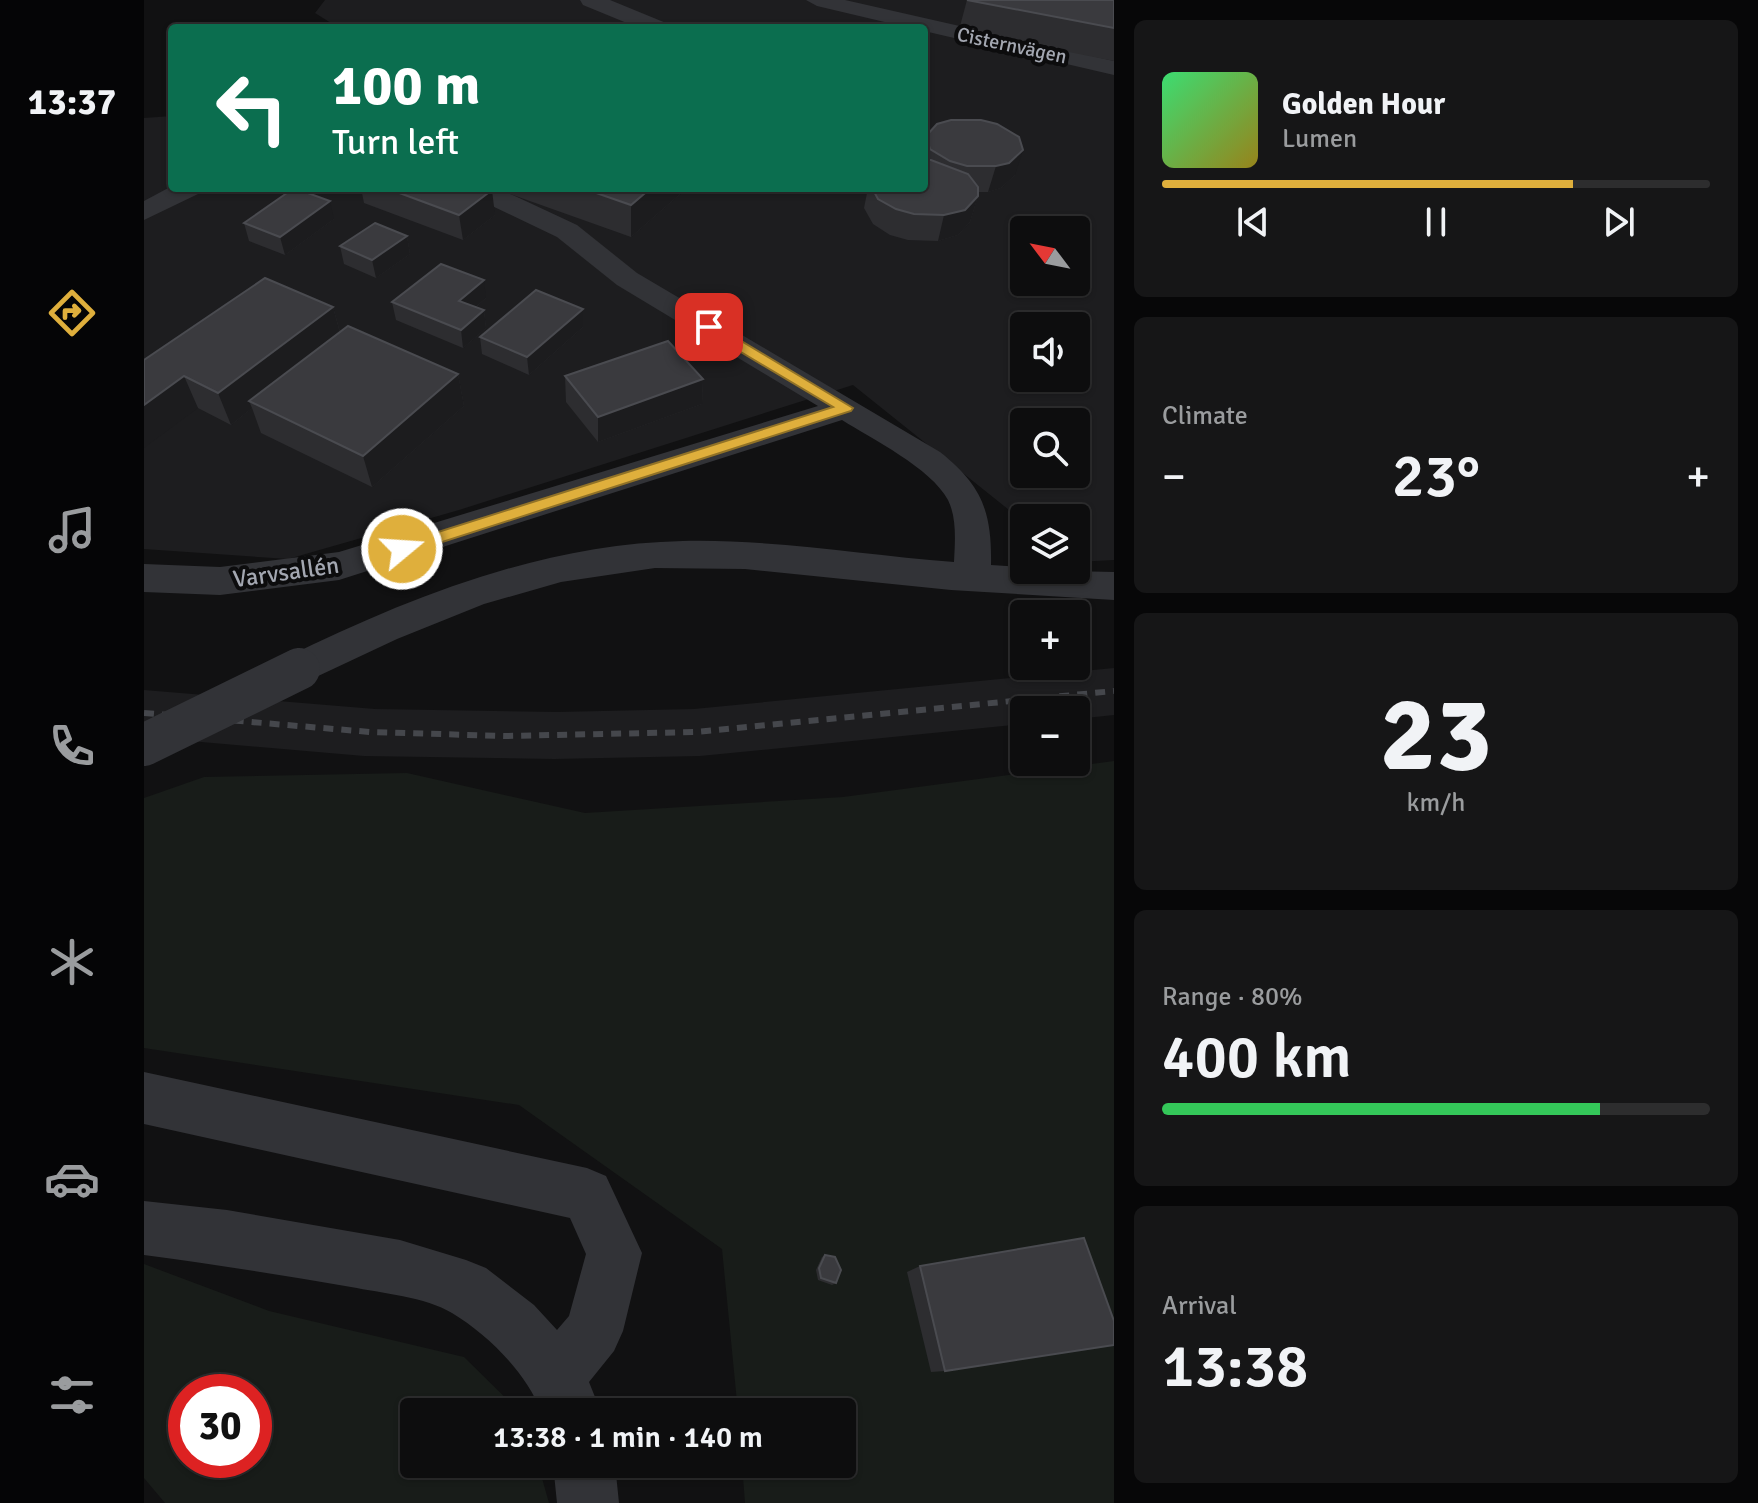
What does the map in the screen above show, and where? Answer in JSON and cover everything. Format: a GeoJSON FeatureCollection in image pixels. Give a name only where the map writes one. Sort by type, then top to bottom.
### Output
{"type":"FeatureCollection","features":[{"type":"Feature","properties":{"kind":"street"},"geometry":{"type":"LineString","coordinates":[[591,0],[648,24]]}},
{"type":"Feature","properties":{"kind":"street","name":"Cisternvägen"},"geometry":{"type":"LineString","coordinates":[[817,0],[922,24]]}},
{"type":"Feature","properties":{"kind":"street","name":"Cisternvägen"},"geometry":{"type":"LineString","coordinates":[[928,25],[1114,68]]}},
{"type":"Feature","properties":{"kind":"street"},"geometry":{"type":"LineString","coordinates":[[144,212],[182,192]]}},
{"type":"Feature","properties":{"kind":"street"},"geometry":{"type":"LineString","coordinates":[[484,192],[567,231],[627,279],[846,408],[941,471],[964,496],[973,527],[972,577]]}},
{"type":"Feature","properties":{"kind":"street","name":"Varvsallén"},"geometry":{"type":"LineString","coordinates":[[144,578],[220,581],[339,566],[846,408]]}},
{"type":"Feature","properties":{"kind":"street"},"geometry":{"type":"LineString","coordinates":[[144,745],[415,613],[532,576],[598,562],[652,555],[782,557],[972,577],[1114,586]]}},
{"type":"Feature","properties":{"kind":"street"},"geometry":{"type":"LineString","coordinates":[[144,1098],[587,1195],[614,1253],[594,1331],[564,1393],[514,1325],[466,1288],[400,1268],[227,1238],[144,1228]]}},
{"type":"Feature","properties":{"kind":"street"},"geometry":{"type":"LineString","coordinates":[[585,1478],[588,1503]]}},
{"type":"Feature","properties":{"kind":"shaded area"},"geometry":{"type":"Polygon","coordinates":[[[325,0],[1114,0],[1114,560],[1090,561],[1090,504],[1010,504],[1010,511],[853,385],[459,510],[288,559],[144,549],[144,118],[168,116],[168,192],[928,192],[928,24],[333,24],[315,13],[325,0]]]}},
{"type":"Feature","properties":{"kind":"shaded area"},"geometry":{"type":"Polygon","coordinates":[[[1114,668],[1114,715],[1090,718],[1090,696],[1010,696],[1010,725],[700,756],[554,759],[364,756],[144,737],[144,690],[375,709],[557,712],[694,709],[1010,678],[1090,680],[1090,670],[1114,668]]]}},
{"type":"Feature","properties":{"kind":"shaded area"},"geometry":{"type":"Polygon","coordinates":[[[1114,761],[1114,1503],[745,1503],[743,1478],[856,1478],[856,1398],[737,1398],[722,1249],[519,1105],[144,1048],[144,798],[204,777],[407,773],[585,813],[843,797],[1010,775],[1090,776],[1090,764],[1114,761]]]}},
{"type":"Feature","properties":{"kind":"shaded area"},"geometry":{"type":"Polygon","coordinates":[[[144,1264],[269,1311],[464,1357],[506,1398],[400,1398],[400,1478],[542,1478],[549,1503],[165,1503],[144,1478],[144,1264]]]}},
{"type":"Feature","properties":{"kind":"building"},"geometry":{"type":"Polygon","coordinates":[[[967,0],[1114,0],[1114,28],[967,0]]]}},
{"type":"Feature","properties":{"kind":"building"},"geometry":{"type":"Polygon","coordinates":[[[951,120],[981,120],[997,124],[1019,137],[1023,150],[1009,163],[996,166],[967,166],[950,161],[930,149],[928,134],[937,124],[951,120]]]}},
{"type":"Feature","properties":{"kind":"building"},"geometry":{"type":"Polygon","coordinates":[[[928,160],[968,174],[978,187],[978,196],[965,210],[944,215],[914,214],[878,199],[874,192],[928,192],[928,160]]]}},
{"type":"Feature","properties":{"kind":"building"},"geometry":{"type":"Polygon","coordinates":[[[288,192],[305,192],[330,201],[280,237],[244,223],[288,192]]]}},
{"type":"Feature","properties":{"kind":"building"},"geometry":{"type":"Polygon","coordinates":[[[397,192],[489,192],[459,215],[397,192]]]}},
{"type":"Feature","properties":{"kind":"building"},"geometry":{"type":"Polygon","coordinates":[[[594,192],[646,192],[631,205],[594,192]]]}},
{"type":"Feature","properties":{"kind":"building"},"geometry":{"type":"Polygon","coordinates":[[[375,223],[407,236],[372,260],[340,246],[375,223]]]}},
{"type":"Feature","properties":{"kind":"building"},"geometry":{"type":"Polygon","coordinates":[[[441,264],[484,280],[459,301],[484,310],[461,330],[392,302],[441,264]]]}},
{"type":"Feature","properties":{"kind":"building"},"geometry":{"type":"Polygon","coordinates":[[[265,278],[333,307],[218,393],[184,376],[144,405],[144,360],[265,278]]]}},
{"type":"Feature","properties":{"kind":"building"},"geometry":{"type":"Polygon","coordinates":[[[536,290],[583,309],[527,357],[480,337],[536,290]]]}},
{"type":"Feature","properties":{"kind":"building"},"geometry":{"type":"Polygon","coordinates":[[[348,326],[458,374],[363,456],[249,401],[348,326]]]}},
{"type":"Feature","properties":{"kind":"building"},"geometry":{"type":"Polygon","coordinates":[[[668,341],[703,379],[598,417],[565,376],[668,341]]]}},
{"type":"Feature","properties":{"kind":"building"},"geometry":{"type":"Polygon","coordinates":[[[1084,1238],[1114,1321],[1114,1345],[945,1371],[920,1266],[1084,1238]]]}},
{"type":"Feature","properties":{"kind":"building"},"geometry":{"type":"Polygon","coordinates":[[[825,1255],[835,1257],[841,1270],[836,1283],[821,1278],[819,1268],[825,1255]]]}},
{"type":"Feature","properties":{"kind":"railway"},"geometry":{"type":"LineString","coordinates":[[144,713],[370,732],[505,736],[696,732],[1114,691]]}},
{"type":"Feature","properties":{"kind":"route"},"geometry":{"type":"LineString","coordinates":[[402,549],[771,429],[846,408],[709,327]]}}]}
